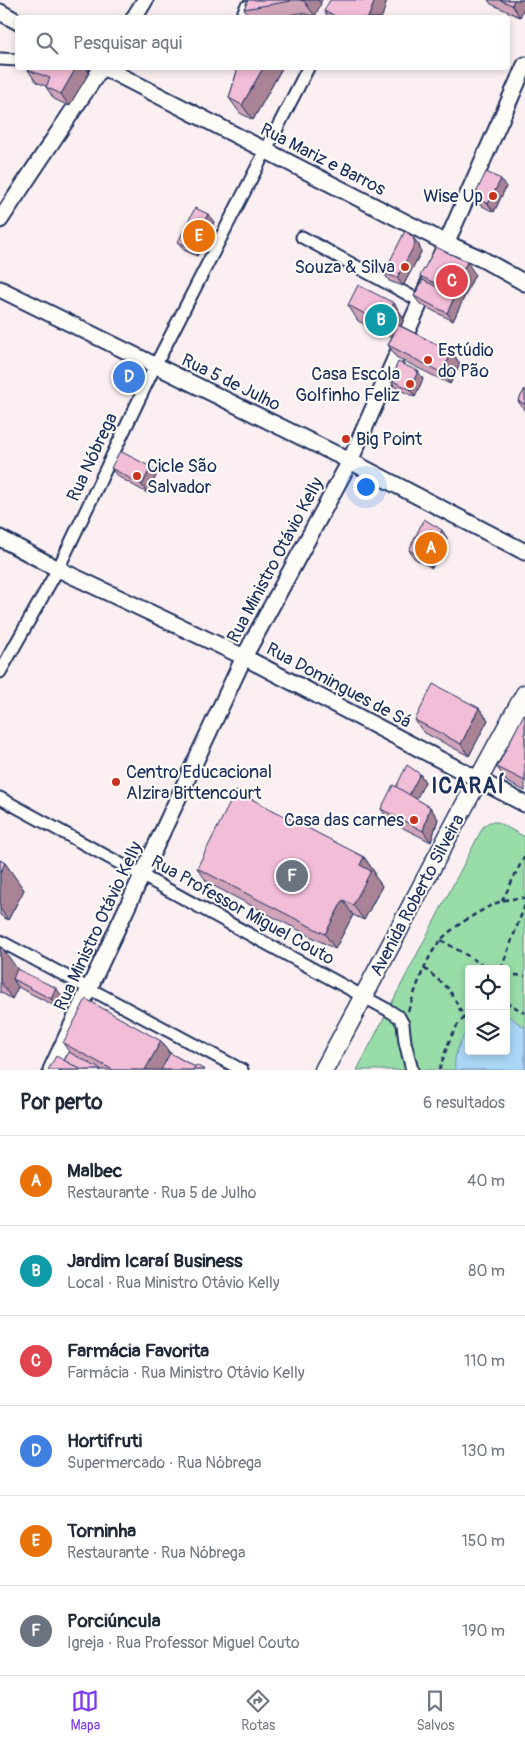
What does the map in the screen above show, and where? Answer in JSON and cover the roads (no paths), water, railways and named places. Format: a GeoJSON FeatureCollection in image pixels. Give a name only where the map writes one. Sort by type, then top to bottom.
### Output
{"type":"FeatureCollection","features":[{"type":"Feature","properties":{"kind":"main road","name":"Avenida Roberto Silveira"},"geometry":{"type":"LineString","coordinates":[[324,1070],[525,694]]}},
{"type":"Feature","properties":{"kind":"street"},"geometry":{"type":"LineString","coordinates":[[136,15],[145,0]]}},
{"type":"Feature","properties":{"kind":"street"},"geometry":{"type":"LineString","coordinates":[[242,15],[246,7]]}},
{"type":"Feature","properties":{"kind":"street"},"geometry":{"type":"LineString","coordinates":[[0,12],[15,20]]}},
{"type":"Feature","properties":{"kind":"street"},"geometry":{"type":"LineString","coordinates":[[0,60],[15,60]]}},
{"type":"Feature","properties":{"kind":"street","name":"Rua Ministro Otávio Kelly"},"geometry":{"type":"LineString","coordinates":[[51,1070],[244,657],[350,461],[525,65]]}},
{"type":"Feature","properties":{"kind":"street"},"geometry":{"type":"LineString","coordinates":[[0,220],[100,70]]}},
{"type":"Feature","properties":{"kind":"street","name":"Rua Mariz e Barros"},"geometry":{"type":"LineString","coordinates":[[109,70],[482,259],[525,283]]}},
{"type":"Feature","properties":{"kind":"street","name":"Rua Nóbrega"},"geometry":{"type":"LineString","coordinates":[[0,672],[58,569],[155,366],[264,150],[307,70]]}},
{"type":"Feature","properties":{"kind":"street"},"geometry":{"type":"LineString","coordinates":[[302,237],[420,301]]}},
{"type":"Feature","properties":{"kind":"street","name":"Rua 5 de Julho"},"geometry":{"type":"LineString","coordinates":[[0,290],[350,461],[525,552]]}},
{"type":"Feature","properties":{"kind":"street","name":"Rua Domingues de Sá"},"geometry":{"type":"LineString","coordinates":[[0,538],[58,569],[244,657],[525,804]]}},
{"type":"Feature","properties":{"kind":"street","name":"Rua Professor Miguel Couto"},"geometry":{"type":"LineString","coordinates":[[0,798],[364,996],[399,1017],[404,1024],[405,1042],[412,1070]]}},
{"type":"Feature","properties":{"kind":"street"},"geometry":{"type":"LineString","coordinates":[[0,941],[242,1070]]}},
{"type":"Feature","properties":{"kind":"water"},"geometry":{"type":"Polygon","coordinates":[[[510,1017],[525,1028],[525,1070],[455,1070],[455,1059],[465,1035],[465,1055],[510,1055],[510,1017]]]}},
{"type":"Feature","properties":{"kind":"place","name":"Wise Up"},"geometry":{"type":"Point","coordinates":[493,196]}},
{"type":"Feature","properties":{"kind":"place","name":"Torninha"},"geometry":{"type":"Point","coordinates":[199,236]}},
{"type":"Feature","properties":{"kind":"place","name":"Souza & Silva"},"geometry":{"type":"Point","coordinates":[405,267]}},
{"type":"Feature","properties":{"kind":"place","name":"Farmácia Favorita"},"geometry":{"type":"Point","coordinates":[452,281]}},
{"type":"Feature","properties":{"kind":"place","name":"Jardim Icaraí Business"},"geometry":{"type":"Point","coordinates":[381,320]}},
{"type":"Feature","properties":{"kind":"place","name":"Estúdio do Pão"},"geometry":{"type":"Point","coordinates":[428,360]}},
{"type":"Feature","properties":{"kind":"place","name":"Hortifruti"},"geometry":{"type":"Point","coordinates":[129,377]}},
{"type":"Feature","properties":{"kind":"place","name":"Casa Escola Golfinho Feliz"},"geometry":{"type":"Point","coordinates":[410,384]}},
{"type":"Feature","properties":{"kind":"place","name":"Big Point"},"geometry":{"type":"Point","coordinates":[346,439]}},
{"type":"Feature","properties":{"kind":"place","name":"Cicle São Salvador"},"geometry":{"type":"Point","coordinates":[137,476]}},
{"type":"Feature","properties":{"kind":"place","name":"Malbec"},"geometry":{"type":"Point","coordinates":[431,548]}},
{"type":"Feature","properties":{"kind":"place","name":"Centro Educacional Alzira Bittencourt"},"geometry":{"type":"Point","coordinates":[116,782]}},
{"type":"Feature","properties":{"kind":"place","name":"Casa das carnes"},"geometry":{"type":"Point","coordinates":[414,820]}},
{"type":"Feature","properties":{"kind":"place","name":"Porciúncula"},"geometry":{"type":"Point","coordinates":[292,876]}},
{"type":"Feature","properties":{"kind":"district","name":"ICARAÍ"},"geometry":{"type":"Point","coordinates":[468,785]}}]}
